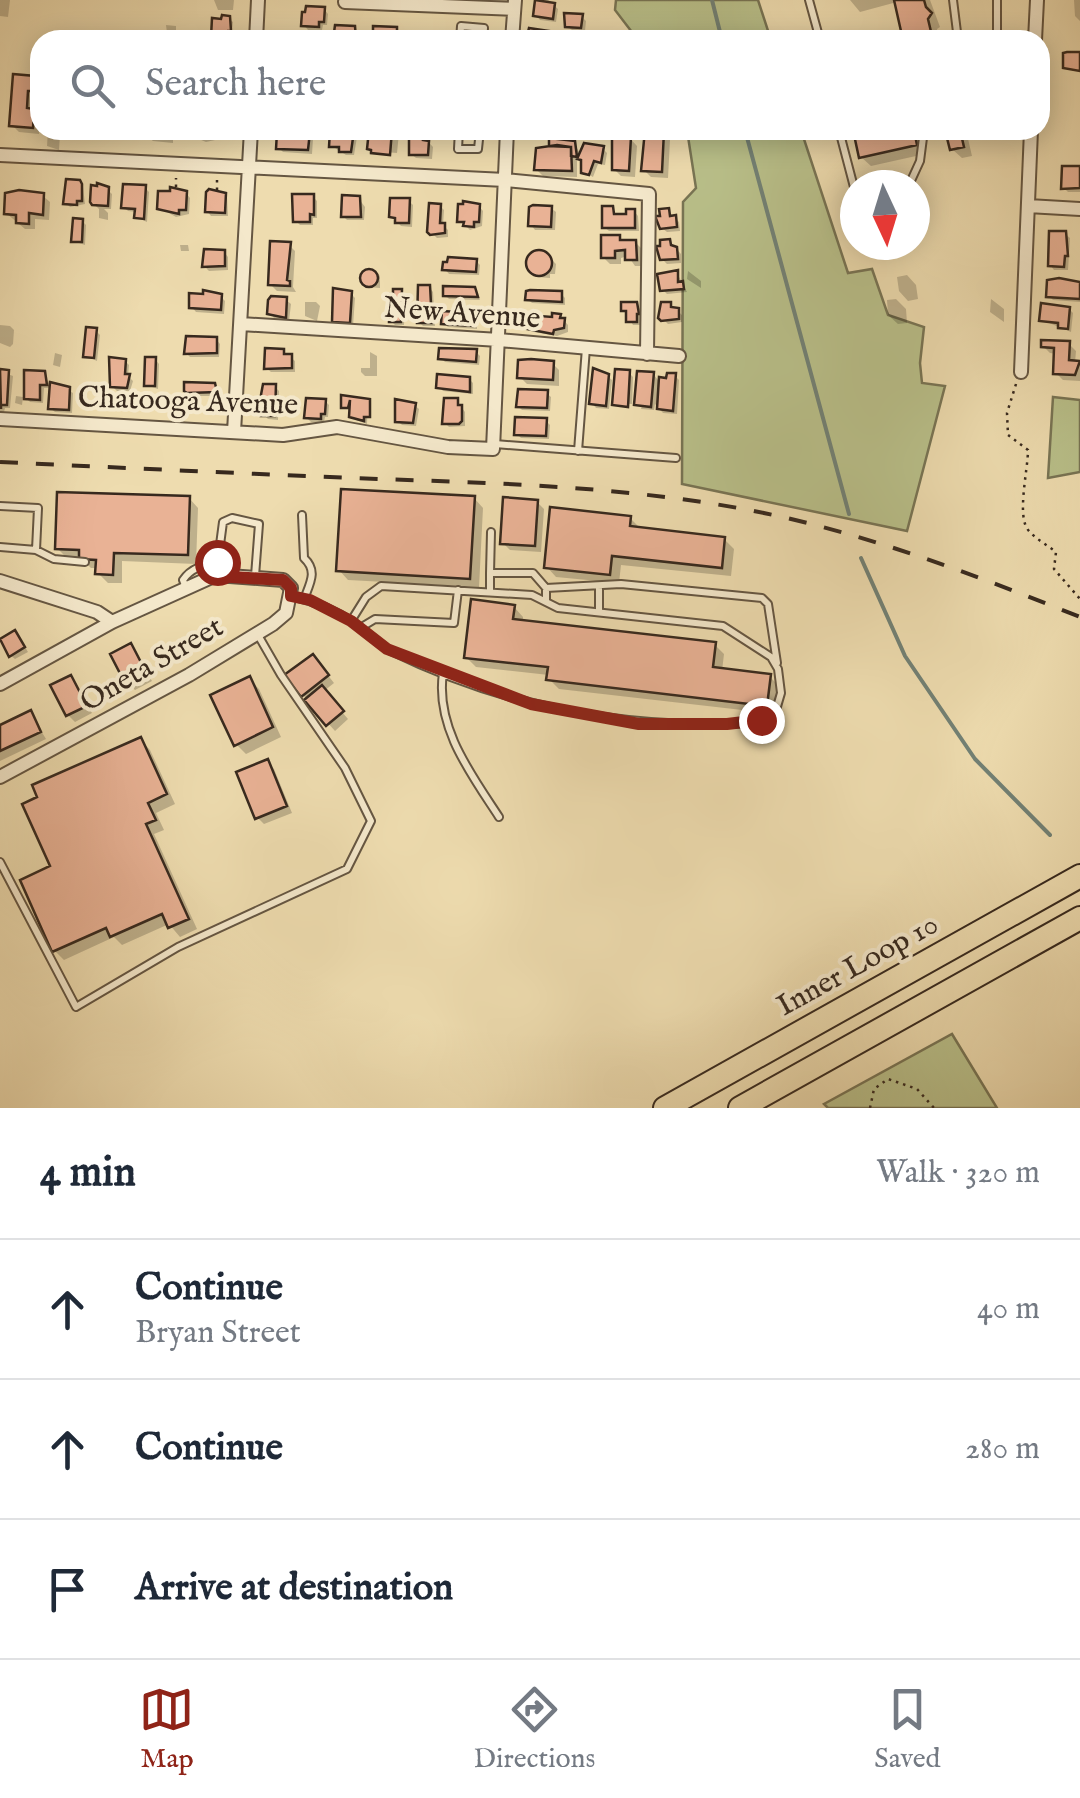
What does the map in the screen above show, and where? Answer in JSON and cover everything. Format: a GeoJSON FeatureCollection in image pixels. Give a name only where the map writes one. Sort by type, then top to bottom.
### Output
{"type":"FeatureCollection","features":[{"type":"Feature","properties":{"kind":"highway","name":"Inner Loop 10"},"geometry":{"type":"LineString","coordinates":[[665,1108],[1080,876]]}},
{"type":"Feature","properties":{"kind":"highway"},"geometry":{"type":"LineString","coordinates":[[740,1108],[1080,918]]}},
{"type":"Feature","properties":{"kind":"street"},"geometry":{"type":"LineString","coordinates":[[256,30],[258,0]]}},
{"type":"Feature","properties":{"kind":"street"},"geometry":{"type":"LineString","coordinates":[[1036,30],[1037,0]]}},
{"type":"Feature","properties":{"kind":"street"},"geometry":{"type":"LineString","coordinates":[[344,2],[514,5],[513,30]]}},
{"type":"Feature","properties":{"kind":"street"},"geometry":{"type":"LineString","coordinates":[[234,432],[251,140]]}},
{"type":"Feature","properties":{"kind":"street"},"geometry":{"type":"LineString","coordinates":[[493,446],[507,140]]}},
{"type":"Feature","properties":{"kind":"street"},"geometry":{"type":"LineString","coordinates":[[1021,372],[1031,140]]}},
{"type":"Feature","properties":{"kind":"street"},"geometry":{"type":"LineString","coordinates":[[0,155],[505,180],[649,194],[647,354]]}},
{"type":"Feature","properties":{"kind":"street"},"geometry":{"type":"LineString","coordinates":[[1028,206],[1080,209]]}},
{"type":"Feature","properties":{"kind":"street","name":"New Avenue"},"geometry":{"type":"LineString","coordinates":[[241,324],[679,356]]}},
{"type":"Feature","properties":{"kind":"street","name":"Chatooga Avenue"},"geometry":{"type":"LineString","coordinates":[[0,419],[284,435],[337,428],[448,448],[493,446]]}},
{"type":"Feature","properties":{"kind":"street"},"geometry":{"type":"LineString","coordinates":[[0,684],[112,622],[186,589],[217,569],[283,580],[298,598]]}},
{"type":"Feature","properties":{"kind":"street"},"geometry":{"type":"LineString","coordinates":[[0,581],[98,612],[112,622]]}},
{"type":"Feature","properties":{"kind":"street","name":"Oneta Street"},"geometry":{"type":"LineString","coordinates":[[0,777],[189,674],[286,613],[298,598]]}},
{"type":"Feature","properties":{"kind":"lane"},"geometry":{"type":"LineString","coordinates":[[809,0],[817,30]]}},
{"type":"Feature","properties":{"kind":"lane"},"geometry":{"type":"LineString","coordinates":[[952,0],[956,30]]}},
{"type":"Feature","properties":{"kind":"lane"},"geometry":{"type":"LineString","coordinates":[[997,0],[997,30]]}},
{"type":"Feature","properties":{"kind":"lane"},"geometry":{"type":"LineString","coordinates":[[460,7],[460,30]]}},
{"type":"Feature","properties":{"kind":"lane"},"geometry":{"type":"LineString","coordinates":[[460,26],[484,30]]}},
{"type":"Feature","properties":{"kind":"lane"},"geometry":{"type":"LineString","coordinates":[[458,140],[458,149],[478,150],[479,140]]}},
{"type":"Feature","properties":{"kind":"lane"},"geometry":{"type":"LineString","coordinates":[[842,140],[849,170]]}},
{"type":"Feature","properties":{"kind":"lane"},"geometry":{"type":"LineString","coordinates":[[916,170],[923,140]]}},
{"type":"Feature","properties":{"kind":"lane"},"geometry":{"type":"LineString","coordinates":[[578,451],[586,348]]}},
{"type":"Feature","properties":{"kind":"lane"},"geometry":{"type":"LineString","coordinates":[[493,446],[676,458]]}},
{"type":"Feature","properties":{"kind":"lane"},"geometry":{"type":"LineString","coordinates":[[0,506],[38,508],[36,550]]}},
{"type":"Feature","properties":{"kind":"lane"},"geometry":{"type":"LineString","coordinates":[[302,515],[304,558],[313,574],[298,598],[351,621],[387,649],[444,673],[508,698],[568,714],[639,724],[727,724],[761,720],[776,710],[781,693],[768,604],[762,598],[621,584],[546,588]]}},
{"type":"Feature","properties":{"kind":"lane"},"geometry":{"type":"LineString","coordinates":[[217,569],[223,522],[232,518],[252,520],[259,524],[255,577]]}},
{"type":"Feature","properties":{"kind":"lane"},"geometry":{"type":"LineString","coordinates":[[490,592],[491,532]]}},
{"type":"Feature","properties":{"kind":"lane"},"geometry":{"type":"LineString","coordinates":[[0,547],[36,550],[54,559],[85,562]]}},
{"type":"Feature","properties":{"kind":"lane"},"geometry":{"type":"LineString","coordinates":[[490,573],[533,573],[546,588],[546,602]]}},
{"type":"Feature","properties":{"kind":"lane"},"geometry":{"type":"LineString","coordinates":[[351,621],[366,597],[382,586],[532,595],[558,608],[723,626],[771,656],[778,669]]}},
{"type":"Feature","properties":{"kind":"lane"},"geometry":{"type":"LineString","coordinates":[[599,586],[599,612]]}},
{"type":"Feature","properties":{"kind":"lane"},"geometry":{"type":"LineString","coordinates":[[360,628],[374,619],[454,623],[458,590]]}},
{"type":"Feature","properties":{"kind":"lane"},"geometry":{"type":"LineString","coordinates":[[0,862],[76,1006],[178,947],[346,869],[371,821],[345,768],[280,675],[257,633]]}},
{"type":"Feature","properties":{"kind":"lane"},"geometry":{"type":"LineString","coordinates":[[444,673],[441,691],[446,726],[500,817]]}},
{"type":"Feature","properties":{"kind":"path"},"geometry":{"type":"LineString","coordinates":[[176,178],[176,187]]}},
{"type":"Feature","properties":{"kind":"path"},"geometry":{"type":"LineString","coordinates":[[217,180],[217,190]]}},
{"type":"Feature","properties":{"kind":"path"},"geometry":{"type":"LineString","coordinates":[[1021,372],[1007,414],[1008,435],[1028,450],[1028,481],[1021,516],[1026,529],[1056,552],[1054,569],[1080,599]]}},
{"type":"Feature","properties":{"kind":"path"},"geometry":{"type":"LineString","coordinates":[[870,1108],[874,1090],[888,1079],[918,1089],[934,1108]]}},
{"type":"Feature","properties":{"kind":"green space"},"geometry":{"type":"Polygon","coordinates":[[[616,0],[758,0],[768,30],[630,30],[615,10],[616,0]]]}},
{"type":"Feature","properties":{"kind":"green space"},"geometry":{"type":"Polygon","coordinates":[[[689,140],[804,140],[840,249],[840,260],[844,260],[848,273],[872,269],[888,315],[924,327],[922,383],[945,386],[907,531],[682,484],[683,202],[696,188],[689,140]]]}},
{"type":"Feature","properties":{"kind":"green space"},"geometry":{"type":"Polygon","coordinates":[[[1053,397],[1080,400],[1080,472],[1048,478],[1053,397]]]}},
{"type":"Feature","properties":{"kind":"green space"},"geometry":{"type":"Polygon","coordinates":[[[952,1034],[997,1108],[828,1108],[824,1104],[952,1034]]]}},
{"type":"Feature","properties":{"kind":"building"},"geometry":{"type":"Polygon","coordinates":[[[535,0],[555,3],[553,19],[533,16],[535,0]]]}},
{"type":"Feature","properties":{"kind":"building"},"geometry":{"type":"Polygon","coordinates":[[[894,0],[924,0],[932,13],[928,19],[931,30],[901,30],[894,0]]]}},
{"type":"Feature","properties":{"kind":"building"},"geometry":{"type":"Polygon","coordinates":[[[306,6],[325,7],[324,22],[319,22],[319,27],[301,26],[306,6]]]}},
{"type":"Feature","properties":{"kind":"building"},"geometry":{"type":"Polygon","coordinates":[[[564,13],[583,14],[581,28],[565,27],[564,13]]]}},
{"type":"Feature","properties":{"kind":"building"},"geometry":{"type":"Polygon","coordinates":[[[222,15],[230,16],[231,30],[211,30],[212,18],[221,19],[222,15]]]}},
{"type":"Feature","properties":{"kind":"building"},"geometry":{"type":"Polygon","coordinates":[[[335,25],[355,26],[355,30],[334,30],[335,25]]]}},
{"type":"Feature","properties":{"kind":"building"},"geometry":{"type":"Polygon","coordinates":[[[373,26],[397,27],[397,30],[373,30],[373,26]]]}},
{"type":"Feature","properties":{"kind":"building"},"geometry":{"type":"Polygon","coordinates":[[[1080,52],[1080,71],[1063,68],[1063,53],[1080,52]]]}},
{"type":"Feature","properties":{"kind":"building"},"geometry":{"type":"Polygon","coordinates":[[[13,74],[30,76],[27,108],[30,128],[9,126],[13,74]]]}},
{"type":"Feature","properties":{"kind":"building"},"geometry":{"type":"Polygon","coordinates":[[[277,140],[309,140],[308,150],[276,149],[277,140]]]}},
{"type":"Feature","properties":{"kind":"building"},"geometry":{"type":"Polygon","coordinates":[[[329,140],[353,140],[351,152],[329,147],[329,140]]]}},
{"type":"Feature","properties":{"kind":"building"},"geometry":{"type":"Polygon","coordinates":[[[368,140],[391,140],[390,155],[367,149],[368,140]]]}},
{"type":"Feature","properties":{"kind":"building"},"geometry":{"type":"Polygon","coordinates":[[[409,140],[429,141],[428,155],[409,155],[409,140]]]}},
{"type":"Feature","properties":{"kind":"building"},"geometry":{"type":"Polygon","coordinates":[[[549,140],[575,141],[577,157],[571,156],[571,147],[549,146],[549,140]]]}},
{"type":"Feature","properties":{"kind":"building"},"geometry":{"type":"Polygon","coordinates":[[[612,140],[631,140],[629,171],[612,170],[612,140]]]}},
{"type":"Feature","properties":{"kind":"building"},"geometry":{"type":"Polygon","coordinates":[[[644,140],[664,140],[662,172],[641,171],[644,140]]]}},
{"type":"Feature","properties":{"kind":"building"},"geometry":{"type":"Polygon","coordinates":[[[855,140],[916,140],[917,145],[859,158],[855,140]]]}},
{"type":"Feature","properties":{"kind":"building"},"geometry":{"type":"Polygon","coordinates":[[[948,140],[962,140],[964,147],[950,150],[948,140]]]}},
{"type":"Feature","properties":{"kind":"building"},"geometry":{"type":"Polygon","coordinates":[[[584,143],[604,146],[601,163],[594,161],[589,175],[581,173],[581,160],[577,159],[584,143]]]}},
{"type":"Feature","properties":{"kind":"building"},"geometry":{"type":"Polygon","coordinates":[[[571,147],[572,171],[534,170],[536,148],[571,147]]]}},
{"type":"Feature","properties":{"kind":"building"},"geometry":{"type":"Polygon","coordinates":[[[1062,166],[1080,166],[1080,188],[1061,189],[1062,166]]]}},
{"type":"Feature","properties":{"kind":"building"},"geometry":{"type":"Polygon","coordinates":[[[66,179],[80,180],[82,184],[82,201],[77,201],[77,205],[63,204],[66,179]]]}},
{"type":"Feature","properties":{"kind":"building"},"geometry":{"type":"Polygon","coordinates":[[[123,184],[146,185],[144,219],[134,218],[135,209],[121,208],[123,184]]]}},
{"type":"Feature","properties":{"kind":"building"},"geometry":{"type":"Polygon","coordinates":[[[91,185],[109,187],[108,206],[90,202],[91,185]]]}},
{"type":"Feature","properties":{"kind":"building"},"geometry":{"type":"Polygon","coordinates":[[[170,187],[187,191],[186,210],[179,210],[179,214],[157,209],[158,191],[170,191],[170,187]]]}},
{"type":"Feature","properties":{"kind":"building"},"geometry":{"type":"Polygon","coordinates":[[[209,189],[226,193],[225,213],[205,212],[209,189]]]}},
{"type":"Feature","properties":{"kind":"building"},"geometry":{"type":"Polygon","coordinates":[[[5,193],[44,193],[43,215],[29,213],[29,224],[16,223],[16,215],[4,214],[5,193]]]}},
{"type":"Feature","properties":{"kind":"building"},"geometry":{"type":"Polygon","coordinates":[[[292,194],[314,194],[310,222],[293,222],[292,194]]]}},
{"type":"Feature","properties":{"kind":"building"},"geometry":{"type":"Polygon","coordinates":[[[342,195],[360,196],[361,217],[341,217],[342,195]]]}},
{"type":"Feature","properties":{"kind":"building"},"geometry":{"type":"Polygon","coordinates":[[[390,198],[410,198],[409,223],[395,223],[395,218],[389,217],[390,198]]]}},
{"type":"Feature","properties":{"kind":"building"},"geometry":{"type":"Polygon","coordinates":[[[429,203],[441,204],[440,223],[445,223],[445,233],[427,232],[429,203]]]}},
{"type":"Feature","properties":{"kind":"building"},"geometry":{"type":"Polygon","coordinates":[[[458,204],[480,204],[479,222],[474,222],[474,227],[457,222],[458,204]]]}},
{"type":"Feature","properties":{"kind":"building"},"geometry":{"type":"Polygon","coordinates":[[[552,206],[551,227],[528,226],[529,207],[552,206]]]}},
{"type":"Feature","properties":{"kind":"building"},"geometry":{"type":"Polygon","coordinates":[[[602,206],[613,206],[614,214],[635,209],[635,228],[602,228],[602,206]]]}},
{"type":"Feature","properties":{"kind":"building"},"geometry":{"type":"Polygon","coordinates":[[[669,208],[670,216],[676,215],[677,227],[660,229],[655,216],[660,216],[659,209],[669,208]]]}},
{"type":"Feature","properties":{"kind":"building"},"geometry":{"type":"Polygon","coordinates":[[[73,218],[83,219],[82,242],[71,242],[73,218]]]}},
{"type":"Feature","properties":{"kind":"building"},"geometry":{"type":"Polygon","coordinates":[[[1049,231],[1066,231],[1068,256],[1064,267],[1048,266],[1049,231]]]}},
{"type":"Feature","properties":{"kind":"building"},"geometry":{"type":"Polygon","coordinates":[[[601,235],[636,240],[637,260],[625,260],[625,250],[615,251],[615,258],[601,258],[601,235]]]}},
{"type":"Feature","properties":{"kind":"building"},"geometry":{"type":"Polygon","coordinates":[[[670,239],[671,245],[677,247],[678,259],[660,260],[656,246],[660,246],[660,240],[670,239]]]}},
{"type":"Feature","properties":{"kind":"building"},"geometry":{"type":"Polygon","coordinates":[[[270,241],[291,242],[287,280],[290,286],[268,285],[270,241]]]}},
{"type":"Feature","properties":{"kind":"building"},"geometry":{"type":"Polygon","coordinates":[[[204,249],[225,250],[225,266],[202,267],[204,249]]]}},
{"type":"Feature","properties":{"kind":"building"},"geometry":{"type":"Polygon","coordinates":[[[539,250],[548,254],[552,263],[548,272],[539,276],[530,272],[526,263],[530,254],[539,250]]]}},
{"type":"Feature","properties":{"kind":"building"},"geometry":{"type":"Polygon","coordinates":[[[448,257],[477,259],[476,272],[442,270],[448,257]]]}},
{"type":"Feature","properties":{"kind":"building"},"geometry":{"type":"Polygon","coordinates":[[[369,269],[378,278],[369,287],[360,278],[369,269]]]}},
{"type":"Feature","properties":{"kind":"building"},"geometry":{"type":"Polygon","coordinates":[[[678,270],[678,282],[683,281],[684,289],[660,291],[657,274],[678,270]]]}},
{"type":"Feature","properties":{"kind":"building"},"geometry":{"type":"Polygon","coordinates":[[[1047,280],[1080,282],[1080,299],[1046,297],[1047,280]]]}},
{"type":"Feature","properties":{"kind":"building"},"geometry":{"type":"Polygon","coordinates":[[[418,285],[430,285],[432,323],[417,323],[418,285]]]}},
{"type":"Feature","properties":{"kind":"building"},"geometry":{"type":"Polygon","coordinates":[[[443,286],[475,287],[478,297],[443,296],[443,286]]]}},
{"type":"Feature","properties":{"kind":"building"},"geometry":{"type":"Polygon","coordinates":[[[333,288],[352,291],[350,323],[332,322],[333,288]]]}},
{"type":"Feature","properties":{"kind":"building"},"geometry":{"type":"Polygon","coordinates":[[[393,289],[402,289],[401,322],[389,322],[389,294],[393,294],[393,289]]]}},
{"type":"Feature","properties":{"kind":"building"},"geometry":{"type":"Polygon","coordinates":[[[203,290],[222,294],[221,310],[189,308],[189,293],[203,294],[203,290]]]}},
{"type":"Feature","properties":{"kind":"building"},"geometry":{"type":"Polygon","coordinates":[[[526,291],[562,291],[562,302],[525,300],[526,291]]]}},
{"type":"Feature","properties":{"kind":"building"},"geometry":{"type":"Polygon","coordinates":[[[271,296],[287,297],[286,318],[267,314],[271,296]]]}},
{"type":"Feature","properties":{"kind":"building"},"geometry":{"type":"Polygon","coordinates":[[[621,302],[637,302],[637,322],[626,322],[621,302]]]}},
{"type":"Feature","properties":{"kind":"building"},"geometry":{"type":"Polygon","coordinates":[[[661,302],[671,302],[671,307],[679,308],[679,319],[661,321],[661,302]]]}},
{"type":"Feature","properties":{"kind":"building"},"geometry":{"type":"Polygon","coordinates":[[[1041,303],[1070,307],[1068,329],[1058,328],[1058,323],[1039,321],[1041,303]]]}},
{"type":"Feature","properties":{"kind":"building"},"geometry":{"type":"Polygon","coordinates":[[[442,311],[474,313],[473,326],[441,324],[442,311]]]}},
{"type":"Feature","properties":{"kind":"building"},"geometry":{"type":"Polygon","coordinates":[[[552,313],[565,318],[564,328],[554,330],[553,334],[527,329],[527,315],[552,317],[552,313]]]}},
{"type":"Feature","properties":{"kind":"building"},"geometry":{"type":"Polygon","coordinates":[[[86,327],[97,328],[94,358],[83,357],[86,327]]]}},
{"type":"Feature","properties":{"kind":"building"},"geometry":{"type":"Polygon","coordinates":[[[186,336],[217,337],[217,353],[184,354],[186,336]]]}},
{"type":"Feature","properties":{"kind":"building"},"geometry":{"type":"Polygon","coordinates":[[[1041,340],[1070,341],[1069,360],[1080,361],[1075,375],[1053,374],[1054,348],[1041,347],[1041,340]]]}},
{"type":"Feature","properties":{"kind":"building"},"geometry":{"type":"Polygon","coordinates":[[[265,348],[284,349],[284,354],[292,354],[292,368],[264,369],[265,348]]]}},
{"type":"Feature","properties":{"kind":"building"},"geometry":{"type":"Polygon","coordinates":[[[439,348],[477,349],[476,362],[438,359],[439,348]]]}},
{"type":"Feature","properties":{"kind":"building"},"geometry":{"type":"Polygon","coordinates":[[[109,357],[126,359],[125,374],[130,374],[127,388],[110,387],[109,357]]]}},
{"type":"Feature","properties":{"kind":"building"},"geometry":{"type":"Polygon","coordinates":[[[145,357],[156,357],[155,386],[144,386],[145,357]]]}},
{"type":"Feature","properties":{"kind":"building"},"geometry":{"type":"Polygon","coordinates":[[[518,360],[554,361],[553,380],[517,378],[518,360]]]}},
{"type":"Feature","properties":{"kind":"building"},"geometry":{"type":"Polygon","coordinates":[[[593,368],[609,374],[606,406],[589,404],[593,368]]]}},
{"type":"Feature","properties":{"kind":"building"},"geometry":{"type":"Polygon","coordinates":[[[0,369],[9,370],[7,405],[1,405],[1,409],[0,369]]]}},
{"type":"Feature","properties":{"kind":"building"},"geometry":{"type":"Polygon","coordinates":[[[615,369],[630,370],[628,407],[612,405],[615,369]]]}},
{"type":"Feature","properties":{"kind":"building"},"geometry":{"type":"Polygon","coordinates":[[[24,370],[45,371],[47,385],[40,385],[40,400],[24,399],[24,370]]]}},
{"type":"Feature","properties":{"kind":"building"},"geometry":{"type":"Polygon","coordinates":[[[637,371],[654,372],[651,407],[634,405],[637,371]]]}},
{"type":"Feature","properties":{"kind":"building"},"geometry":{"type":"Polygon","coordinates":[[[667,373],[676,373],[673,411],[657,409],[659,377],[666,378],[667,373]]]}},
{"type":"Feature","properties":{"kind":"building"},"geometry":{"type":"Polygon","coordinates":[[[437,374],[470,377],[470,392],[436,388],[437,374]]]}},
{"type":"Feature","properties":{"kind":"building"},"geometry":{"type":"Polygon","coordinates":[[[50,382],[70,387],[69,410],[48,409],[50,382]]]}},
{"type":"Feature","properties":{"kind":"building"},"geometry":{"type":"Polygon","coordinates":[[[184,382],[215,383],[217,392],[187,393],[184,382]]]}},
{"type":"Feature","properties":{"kind":"building"},"geometry":{"type":"Polygon","coordinates":[[[263,384],[276,384],[275,416],[261,416],[262,411],[258,411],[263,384]]]}},
{"type":"Feature","properties":{"kind":"building"},"geometry":{"type":"Polygon","coordinates":[[[518,389],[548,390],[547,408],[516,407],[518,389]]]}},
{"type":"Feature","properties":{"kind":"building"},"geometry":{"type":"Polygon","coordinates":[[[341,395],[370,399],[370,417],[364,417],[364,421],[349,417],[350,400],[348,408],[341,408],[341,395]]]}},
{"type":"Feature","properties":{"kind":"building"},"geometry":{"type":"Polygon","coordinates":[[[306,398],[326,399],[321,419],[304,418],[306,398]]]}},
{"type":"Feature","properties":{"kind":"building"},"geometry":{"type":"Polygon","coordinates":[[[444,398],[458,398],[458,405],[462,405],[459,424],[442,424],[444,398]]]}},
{"type":"Feature","properties":{"kind":"building"},"geometry":{"type":"Polygon","coordinates":[[[395,399],[416,403],[413,423],[395,422],[395,399]]]}},
{"type":"Feature","properties":{"kind":"building"},"geometry":{"type":"Polygon","coordinates":[[[515,417],[547,418],[546,436],[514,435],[515,417]]]}},
{"type":"Feature","properties":{"kind":"building"},"geometry":{"type":"Polygon","coordinates":[[[341,489],[475,496],[470,579],[336,571],[341,489]]]}},
{"type":"Feature","properties":{"kind":"building"},"geometry":{"type":"Polygon","coordinates":[[[57,492],[190,496],[188,555],[114,553],[113,575],[95,574],[96,560],[79,559],[79,550],[55,549],[57,492]]]}},
{"type":"Feature","properties":{"kind":"building"},"geometry":{"type":"Polygon","coordinates":[[[503,497],[538,500],[535,546],[500,544],[503,497]]]}},
{"type":"Feature","properties":{"kind":"building"},"geometry":{"type":"Polygon","coordinates":[[[550,507],[631,516],[630,526],[725,537],[722,568],[612,556],[610,575],[544,568],[550,507]]]}},
{"type":"Feature","properties":{"kind":"building"},"geometry":{"type":"Polygon","coordinates":[[[471,599],[515,605],[513,619],[716,642],[713,667],[771,674],[767,706],[546,680],[548,667],[464,658],[471,599]]]}},
{"type":"Feature","properties":{"kind":"building"},"geometry":{"type":"Polygon","coordinates":[[[15,630],[25,647],[9,657],[0,639],[15,630]]]}},
{"type":"Feature","properties":{"kind":"building"},"geometry":{"type":"Polygon","coordinates":[[[131,643],[147,674],[126,685],[110,654],[131,643]]]}},
{"type":"Feature","properties":{"kind":"building"},"geometry":{"type":"Polygon","coordinates":[[[313,654],[329,675],[301,697],[284,675],[313,654]]]}},
{"type":"Feature","properties":{"kind":"building"},"geometry":{"type":"Polygon","coordinates":[[[71,675],[87,706],[66,716],[50,685],[71,675]]]}},
{"type":"Feature","properties":{"kind":"building"},"geometry":{"type":"Polygon","coordinates":[[[250,676],[273,727],[234,746],[210,695],[250,676]]]}},
{"type":"Feature","properties":{"kind":"building"},"geometry":{"type":"Polygon","coordinates":[[[322,685],[344,711],[326,726],[304,700],[322,685]]]}},
{"type":"Feature","properties":{"kind":"building"},"geometry":{"type":"Polygon","coordinates":[[[31,710],[41,732],[0,751],[0,725],[31,710]]]}},
{"type":"Feature","properties":{"kind":"building"},"geometry":{"type":"Polygon","coordinates":[[[141,737],[167,794],[148,803],[156,820],[146,824],[189,919],[168,928],[162,914],[110,937],[106,928],[52,952],[20,880],[50,866],[22,804],[37,797],[32,785],[141,737]]]}},
{"type":"Feature","properties":{"kind":"building"},"geometry":{"type":"Polygon","coordinates":[[[268,759],[287,806],[255,819],[236,772],[268,759]]]}},
{"type":"Feature","properties":{"kind":"waterway"},"geometry":{"type":"LineString","coordinates":[[712,0],[720,30]]}},
{"type":"Feature","properties":{"kind":"waterway"},"geometry":{"type":"LineString","coordinates":[[748,140],[849,514]]}},
{"type":"Feature","properties":{"kind":"waterway"},"geometry":{"type":"LineString","coordinates":[[861,558],[905,656],[975,759],[1050,835]]}},
{"type":"Feature","properties":{"kind":"railway"},"geometry":{"type":"LineString","coordinates":[[0,462],[518,485],[703,502],[792,519],[875,542],[1080,617]]}},
{"type":"Feature","properties":{"kind":"route"},"geometry":{"type":"LineString","coordinates":[[217,562],[216,576],[283,580],[291,588],[291,596],[310,600],[351,621],[387,649],[508,698],[568,714],[639,724],[761,720]]}}]}
